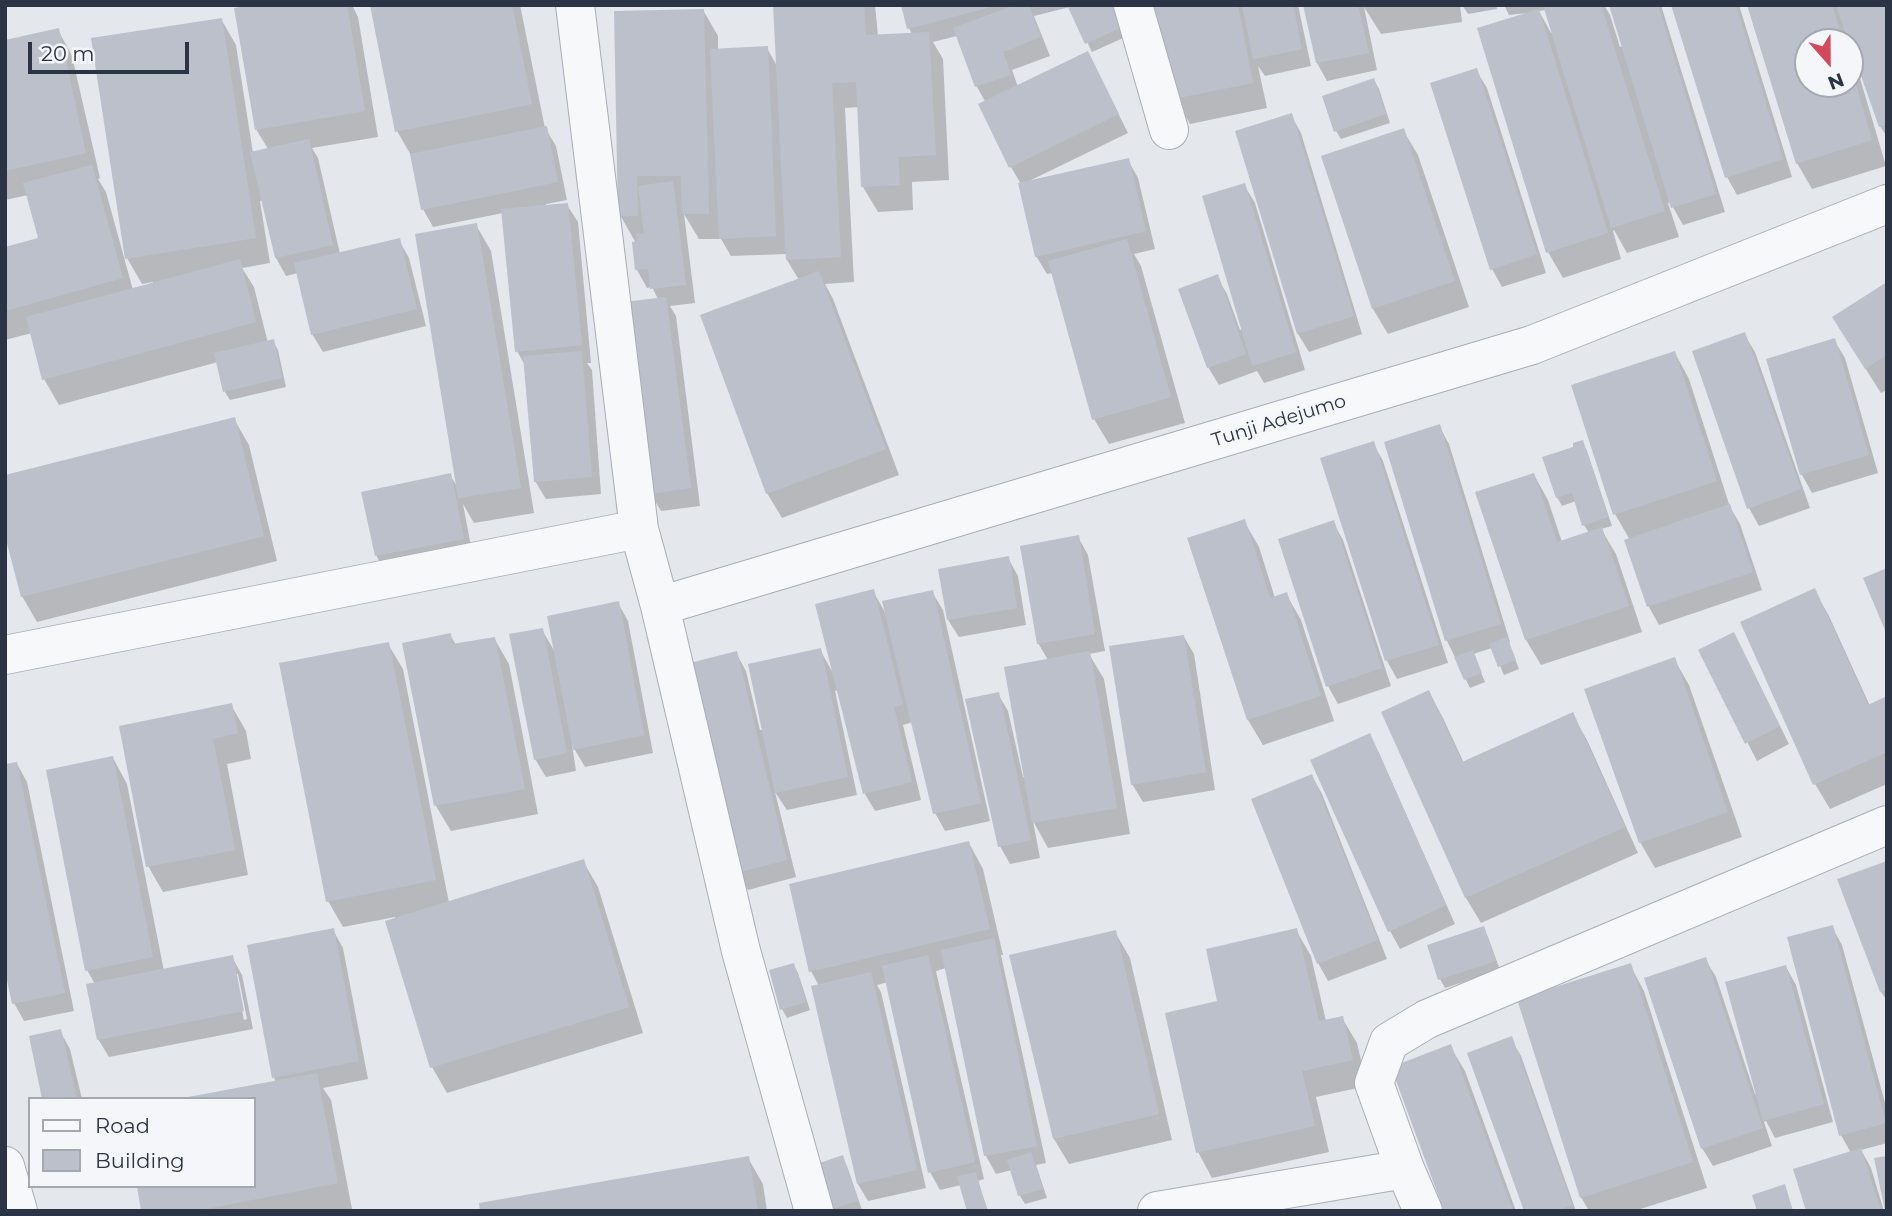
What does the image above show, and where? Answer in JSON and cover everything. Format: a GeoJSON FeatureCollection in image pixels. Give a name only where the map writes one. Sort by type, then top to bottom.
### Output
{"type":"FeatureCollection","features":[{"type":"Feature","properties":{"kind":"street"},"geometry":{"type":"LineString","coordinates":[[575,5],[639,529],[660,606],[741,951],[814,1211]]}},
{"type":"Feature","properties":{"kind":"street"},"geometry":{"type":"LineString","coordinates":[[1133,5],[1169,130]]}},
{"type":"Feature","properties":{"kind":"street","name":"Tunji Adejumo"},"geometry":{"type":"LineString","coordinates":[[660,606],[1532,345],[1887,204]]}},
{"type":"Feature","properties":{"kind":"street"},"geometry":{"type":"LineString","coordinates":[[5,655],[639,529]]}},
{"type":"Feature","properties":{"kind":"street"},"geometry":{"type":"LineString","coordinates":[[1423,1211],[1374,1083],[1389,1042],[1427,1019],[1887,825]]}},
{"type":"Feature","properties":{"kind":"street"},"geometry":{"type":"LineString","coordinates":[[5,1166],[18,1211]]}},
{"type":"Feature","properties":{"kind":"street"},"geometry":{"type":"LineString","coordinates":[[1157,1211],[1405,1169]]}},
{"type":"Feature","properties":{"kind":"building"},"geometry":{"type":"Polygon","coordinates":[[[252,5],[347,5],[365,111],[255,130],[234,8],[252,5]]]}},
{"type":"Feature","properties":{"kind":"building"},"geometry":{"type":"Polygon","coordinates":[[[370,5],[512,5],[532,104],[395,132],[370,5]]]}},
{"type":"Feature","properties":{"kind":"building"},"geometry":{"type":"Polygon","coordinates":[[[773,5],[864,5],[866,35],[929,32],[936,155],[898,157],[900,185],[861,187],[856,82],[832,83],[841,257],[786,260],[773,5]]]}},
{"type":"Feature","properties":{"kind":"building"},"geometry":{"type":"Polygon","coordinates":[[[901,5],[995,5],[995,6],[907,29],[901,5]]]}},
{"type":"Feature","properties":{"kind":"building"},"geometry":{"type":"Polygon","coordinates":[[[1015,5],[1029,5],[1041,37],[1003,52],[1011,75],[975,87],[953,28],[1015,5]]]}},
{"type":"Feature","properties":{"kind":"building"},"geometry":{"type":"Polygon","coordinates":[[[1067,5],[1117,5],[1127,25],[1085,44],[1067,5]]]}},
{"type":"Feature","properties":{"kind":"building"},"geometry":{"type":"Polygon","coordinates":[[[1154,5],[1238,5],[1253,83],[1173,99],[1154,5]]]}},
{"type":"Feature","properties":{"kind":"building"},"geometry":{"type":"Polygon","coordinates":[[[1242,5],[1293,5],[1302,49],[1253,59],[1242,5]]]}},
{"type":"Feature","properties":{"kind":"building"},"geometry":{"type":"Polygon","coordinates":[[[1303,5],[1358,5],[1369,53],[1316,63],[1303,5]]]}},
{"type":"Feature","properties":{"kind":"building"},"geometry":{"type":"Polygon","coordinates":[[[1543,5],[1601,5],[1665,211],[1611,228],[1543,5]]]}},
{"type":"Feature","properties":{"kind":"building"},"geometry":{"type":"Polygon","coordinates":[[[1609,5],[1658,5],[1716,194],[1671,208],[1609,5]]]}},
{"type":"Feature","properties":{"kind":"building"},"geometry":{"type":"Polygon","coordinates":[[[1671,5],[1736,5],[1783,159],[1725,178],[1671,5]]]}},
{"type":"Feature","properties":{"kind":"building"},"geometry":{"type":"Polygon","coordinates":[[[1747,5],[1832,5],[1839,28],[1794,28],[1794,98],[1860,98],[1872,140],[1796,164],[1747,5]]]}},
{"type":"Feature","properties":{"kind":"building"},"geometry":{"type":"Polygon","coordinates":[[[1836,5],[1887,5],[1887,124],[1879,127],[1864,84],[1864,28],[1844,28],[1836,5]]]}},
{"type":"Feature","properties":{"kind":"building"},"geometry":{"type":"Polygon","coordinates":[[[704,9],[709,214],[682,214],[681,176],[637,176],[638,216],[618,216],[614,11],[704,9]]]}},
{"type":"Feature","properties":{"kind":"building"},"geometry":{"type":"Polygon","coordinates":[[[1539,9],[1608,233],[1546,253],[1477,28],[1539,9]]]}},
{"type":"Feature","properties":{"kind":"building"},"geometry":{"type":"Polygon","coordinates":[[[222,18],[256,238],[125,259],[91,38],[222,18]]]}},
{"type":"Feature","properties":{"kind":"building"},"geometry":{"type":"Polygon","coordinates":[[[59,28],[86,153],[5,171],[5,40],[59,28]]]}},
{"type":"Feature","properties":{"kind":"building"},"geometry":{"type":"Polygon","coordinates":[[[768,46],[776,236],[719,239],[710,49],[768,46]]]}},
{"type":"Feature","properties":{"kind":"building"},"geometry":{"type":"Polygon","coordinates":[[[1088,51],[1119,114],[1009,168],[978,104],[1088,51]]]}},
{"type":"Feature","properties":{"kind":"building"},"geometry":{"type":"Polygon","coordinates":[[[1477,68],[1537,254],[1490,270],[1430,83],[1477,68]]]}},
{"type":"Feature","properties":{"kind":"building"},"geometry":{"type":"Polygon","coordinates":[[[1374,78],[1386,114],[1334,132],[1322,96],[1374,78]]]}},
{"type":"Feature","properties":{"kind":"building"},"geometry":{"type":"Polygon","coordinates":[[[1292,113],[1354,316],[1297,334],[1235,131],[1292,113]]]}},
{"type":"Feature","properties":{"kind":"building"},"geometry":{"type":"Polygon","coordinates":[[[547,126],[558,182],[421,210],[410,154],[547,126]]]}},
{"type":"Feature","properties":{"kind":"building"},"geometry":{"type":"Polygon","coordinates":[[[1404,128],[1455,281],[1372,309],[1321,156],[1404,128]]]}},
{"type":"Feature","properties":{"kind":"building"},"geometry":{"type":"Polygon","coordinates":[[[309,139],[333,245],[275,258],[250,152],[309,139]]]}},
{"type":"Feature","properties":{"kind":"building"},"geometry":{"type":"Polygon","coordinates":[[[1129,158],[1146,231],[1035,257],[1018,183],[1129,158]]]}},
{"type":"Feature","properties":{"kind":"building"},"geometry":{"type":"Polygon","coordinates":[[[92,165],[123,278],[5,311],[5,247],[38,238],[23,183],[92,165]]]}},
{"type":"Feature","properties":{"kind":"building"},"geometry":{"type":"Polygon","coordinates":[[[673,181],[686,285],[650,289],[648,269],[635,270],[632,242],[637,241],[636,234],[644,233],[638,186],[673,181]]]}},
{"type":"Feature","properties":{"kind":"building"},"geometry":{"type":"Polygon","coordinates":[[[1245,183],[1296,352],[1252,366],[1202,196],[1245,183]]]}},
{"type":"Feature","properties":{"kind":"building"},"geometry":{"type":"Polygon","coordinates":[[[568,203],[582,345],[515,352],[501,209],[568,203]]]}},
{"type":"Feature","properties":{"kind":"building"},"geometry":{"type":"Polygon","coordinates":[[[477,223],[521,488],[458,498],[415,234],[477,223]]]}},
{"type":"Feature","properties":{"kind":"building"},"geometry":{"type":"Polygon","coordinates":[[[400,238],[417,309],[311,335],[294,263],[400,238]]]}},
{"type":"Feature","properties":{"kind":"building"},"geometry":{"type":"Polygon","coordinates":[[[1127,239],[1171,397],[1092,420],[1048,261],[1127,239]]]}},
{"type":"Feature","properties":{"kind":"building"},"geometry":{"type":"Polygon","coordinates":[[[240,259],[256,322],[42,380],[26,317],[240,259]]]}},
{"type":"Feature","properties":{"kind":"building"},"geometry":{"type":"Polygon","coordinates":[[[819,271],[886,449],[766,494],[700,315],[819,271]]]}},
{"type":"Feature","properties":{"kind":"building"},"geometry":{"type":"Polygon","coordinates":[[[1218,274],[1246,354],[1207,368],[1178,289],[1218,274]]]}},
{"type":"Feature","properties":{"kind":"building"},"geometry":{"type":"Polygon","coordinates":[[[1887,282],[1887,355],[1865,369],[1832,317],[1887,282]]]}},
{"type":"Feature","properties":{"kind":"building"},"geometry":{"type":"Polygon","coordinates":[[[666,297],[691,488],[649,494],[624,302],[666,297]]]}},
{"type":"Feature","properties":{"kind":"building"},"geometry":{"type":"Polygon","coordinates":[[[1745,332],[1801,489],[1747,509],[1692,351],[1745,332]]]}},
{"type":"Feature","properties":{"kind":"building"},"geometry":{"type":"Polygon","coordinates":[[[1835,338],[1869,455],[1800,475],[1766,359],[1835,338]]]}},
{"type":"Feature","properties":{"kind":"building"},"geometry":{"type":"Polygon","coordinates":[[[274,339],[282,378],[223,392],[214,353],[274,339]]]}},
{"type":"Feature","properties":{"kind":"building"},"geometry":{"type":"Polygon","coordinates":[[[582,351],[592,477],[534,482],[523,356],[582,351]]]}},
{"type":"Feature","properties":{"kind":"building"},"geometry":{"type":"Polygon","coordinates":[[[1675,351],[1717,481],[1613,515],[1571,385],[1675,351]]]}},
{"type":"Feature","properties":{"kind":"building"},"geometry":{"type":"Polygon","coordinates":[[[235,417],[264,536],[21,597],[5,536],[5,475],[235,417]]]}},
{"type":"Feature","properties":{"kind":"building"},"geometry":{"type":"Polygon","coordinates":[[[1440,424],[1501,624],[1445,641],[1384,442],[1440,424]]]}},
{"type":"Feature","properties":{"kind":"building"},"geometry":{"type":"Polygon","coordinates":[[[1583,440],[1608,517],[1582,526],[1572,493],[1556,498],[1542,457],[1573,447],[1573,443],[1583,440]]]}},
{"type":"Feature","properties":{"kind":"building"},"geometry":{"type":"Polygon","coordinates":[[[1374,441],[1439,645],[1385,661],[1320,458],[1374,441]]]}},
{"type":"Feature","properties":{"kind":"building"},"geometry":{"type":"Polygon","coordinates":[[[451,473],[464,539],[375,556],[361,492],[451,473]]]}},
{"type":"Feature","properties":{"kind":"building"},"geometry":{"type":"Polygon","coordinates":[[[1534,473],[1557,542],[1602,527],[1629,606],[1525,640],[1475,492],[1534,473]]]}},
{"type":"Feature","properties":{"kind":"building"},"geometry":{"type":"Polygon","coordinates":[[[1730,504],[1753,572],[1647,607],[1624,540],[1730,504]]]}},
{"type":"Feature","properties":{"kind":"building"},"geometry":{"type":"Polygon","coordinates":[[[1245,519],[1270,598],[1287,592],[1321,696],[1247,720],[1187,538],[1245,519]]]}},
{"type":"Feature","properties":{"kind":"building"},"geometry":{"type":"Polygon","coordinates":[[[1334,520],[1382,668],[1326,687],[1278,539],[1334,520]]]}},
{"type":"Feature","properties":{"kind":"building"},"geometry":{"type":"Polygon","coordinates":[[[1079,535],[1095,634],[1037,644],[1020,546],[1079,535]]]}},
{"type":"Feature","properties":{"kind":"building"},"geometry":{"type":"Polygon","coordinates":[[[1009,556],[1017,608],[947,620],[938,569],[1009,556]]]}},
{"type":"Feature","properties":{"kind":"building"},"geometry":{"type":"Polygon","coordinates":[[[1887,568],[1887,635],[1863,578],[1887,568]]]}},
{"type":"Feature","properties":{"kind":"building"},"geometry":{"type":"Polygon","coordinates":[[[1815,588],[1868,705],[1887,696],[1887,752],[1813,785],[1740,622],[1815,588]]]}},
{"type":"Feature","properties":{"kind":"building"},"geometry":{"type":"Polygon","coordinates":[[[874,589],[903,705],[894,707],[912,782],[863,794],[815,604],[874,589]]]}},
{"type":"Feature","properties":{"kind":"building"},"geometry":{"type":"Polygon","coordinates":[[[933,590],[981,803],[933,814],[882,601],[933,590]]]}},
{"type":"Feature","properties":{"kind":"building"},"geometry":{"type":"Polygon","coordinates":[[[619,601],[644,735],[573,750],[547,616],[619,601]]]}},
{"type":"Feature","properties":{"kind":"building"},"geometry":{"type":"Polygon","coordinates":[[[543,628],[567,753],[534,760],[509,634],[543,628]]]}},
{"type":"Feature","properties":{"kind":"building"},"geometry":{"type":"Polygon","coordinates":[[[1734,632],[1780,726],[1745,744],[1698,650],[1734,632]]]}},
{"type":"Feature","properties":{"kind":"building"},"geometry":{"type":"Polygon","coordinates":[[[451,633],[452,644],[495,637],[525,789],[434,806],[402,643],[451,633]]]}},
{"type":"Feature","properties":{"kind":"building"},"geometry":{"type":"Polygon","coordinates":[[[1184,635],[1206,772],[1131,785],[1109,646],[1184,635]]]}},
{"type":"Feature","properties":{"kind":"building"},"geometry":{"type":"Polygon","coordinates":[[[1507,637],[1516,660],[1498,667],[1489,644],[1507,637]]]}},
{"type":"Feature","properties":{"kind":"building"},"geometry":{"type":"Polygon","coordinates":[[[389,642],[436,880],[326,902],[279,663],[389,642]]]}},
{"type":"Feature","properties":{"kind":"building"},"geometry":{"type":"Polygon","coordinates":[[[821,648],[848,777],[775,793],[748,664],[821,648]]]}},
{"type":"Feature","properties":{"kind":"building"},"geometry":{"type":"Polygon","coordinates":[[[1473,650],[1482,673],[1464,680],[1454,657],[1473,650]]]}},
{"type":"Feature","properties":{"kind":"building"},"geometry":{"type":"Polygon","coordinates":[[[737,651],[787,860],[736,873],[686,664],[737,651]]]}},
{"type":"Feature","properties":{"kind":"building"},"geometry":{"type":"Polygon","coordinates":[[[1090,651],[1117,808],[1032,823],[1004,667],[1090,651]]]}},
{"type":"Feature","properties":{"kind":"building"},"geometry":{"type":"Polygon","coordinates":[[[1675,657],[1728,812],[1639,843],[1584,689],[1675,657]]]}},
{"type":"Feature","properties":{"kind":"building"},"geometry":{"type":"Polygon","coordinates":[[[1429,690],[1462,762],[1573,712],[1625,827],[1465,898],[1381,712],[1429,690]]]}},
{"type":"Feature","properties":{"kind":"building"},"geometry":{"type":"Polygon","coordinates":[[[999,692],[1031,840],[998,847],[965,699],[999,692]]]}},
{"type":"Feature","properties":{"kind":"building"},"geometry":{"type":"Polygon","coordinates":[[[232,703],[238,733],[213,739],[235,850],[146,867],[119,726],[232,703]]]}},
{"type":"Feature","properties":{"kind":"building"},"geometry":{"type":"Polygon","coordinates":[[[1370,733],[1446,905],[1388,932],[1310,760],[1370,733]]]}},
{"type":"Feature","properties":{"kind":"building"},"geometry":{"type":"Polygon","coordinates":[[[113,756],[153,957],[85,971],[46,770],[113,756]]]}},
{"type":"Feature","properties":{"kind":"building"},"geometry":{"type":"Polygon","coordinates":[[[17,762],[65,993],[12,1004],[5,970],[5,764],[17,762]]]}},
{"type":"Feature","properties":{"kind":"building"},"geometry":{"type":"Polygon","coordinates":[[[1312,774],[1378,940],[1317,964],[1251,799],[1312,774]]]}},
{"type":"Feature","properties":{"kind":"building"},"geometry":{"type":"Polygon","coordinates":[[[969,841],[990,929],[809,972],[789,884],[969,841]]]}},
{"type":"Feature","properties":{"kind":"building"},"geometry":{"type":"Polygon","coordinates":[[[584,859],[629,1007],[430,1068],[385,921],[584,859]]]}},
{"type":"Feature","properties":{"kind":"building"},"geometry":{"type":"Polygon","coordinates":[[[1887,861],[1887,990],[1880,992],[1837,879],[1887,861]]]}},
{"type":"Feature","properties":{"kind":"building"},"geometry":{"type":"Polygon","coordinates":[[[1833,925],[1886,1123],[1839,1136],[1787,937],[1833,925]]]}},
{"type":"Feature","properties":{"kind":"building"},"geometry":{"type":"Polygon","coordinates":[[[1484,926],[1496,961],[1438,980],[1427,945],[1484,926]]]}},
{"type":"Feature","properties":{"kind":"building"},"geometry":{"type":"Polygon","coordinates":[[[334,928],[359,1061],[272,1078],[247,945],[334,928]]]}},
{"type":"Feature","properties":{"kind":"building"},"geometry":{"type":"Polygon","coordinates":[[[1297,928],[1319,1021],[1343,1016],[1353,1060],[1302,1071],[1315,1126],[1196,1153],[1165,1013],[1217,1001],[1206,949],[1297,928]]]}},
{"type":"Feature","properties":{"kind":"building"},"geometry":{"type":"Polygon","coordinates":[[[1116,930],[1159,1114],[1053,1139],[1009,955],[1116,930]]]}},
{"type":"Feature","properties":{"kind":"building"},"geometry":{"type":"Polygon","coordinates":[[[994,938],[1037,1146],[984,1156],[941,950],[994,938]]]}},
{"type":"Feature","properties":{"kind":"building"},"geometry":{"type":"Polygon","coordinates":[[[233,955],[244,1011],[97,1040],[86,984],[233,955]]]}},
{"type":"Feature","properties":{"kind":"building"},"geometry":{"type":"Polygon","coordinates":[[[928,955],[975,1162],[928,1173],[882,966],[928,955]]]}},
{"type":"Feature","properties":{"kind":"building"},"geometry":{"type":"Polygon","coordinates":[[[1706,957],[1763,1128],[1701,1149],[1644,978],[1706,957]]]}},
{"type":"Feature","properties":{"kind":"building"},"geometry":{"type":"Polygon","coordinates":[[[794,963],[806,1002],[780,1010],[769,970],[794,963]]]}},
{"type":"Feature","properties":{"kind":"building"},"geometry":{"type":"Polygon","coordinates":[[[1631,963],[1693,1162],[1580,1198],[1517,999],[1631,963]]]}},
{"type":"Feature","properties":{"kind":"building"},"geometry":{"type":"Polygon","coordinates":[[[1786,965],[1824,1104],[1763,1121],[1725,982],[1786,965]]]}},
{"type":"Feature","properties":{"kind":"building"},"geometry":{"type":"Polygon","coordinates":[[[871,972],[917,1170],[857,1184],[811,986],[871,972]]]}},
{"type":"Feature","properties":{"kind":"building"},"geometry":{"type":"Polygon","coordinates":[[[61,1029],[77,1097],[42,1097],[29,1036],[61,1029]]]}},
{"type":"Feature","properties":{"kind":"building"},"geometry":{"type":"Polygon","coordinates":[[[1512,1036],[1572,1205],[1556,1211],[1524,1211],[1467,1053],[1512,1036]]]}},
{"type":"Feature","properties":{"kind":"building"},"geometry":{"type":"Polygon","coordinates":[[[1451,1044],[1513,1211],[1444,1211],[1391,1067],[1451,1044]]]}},
{"type":"Feature","properties":{"kind":"building"},"geometry":{"type":"Polygon","coordinates":[[[317,1073],[338,1183],[196,1211],[141,1211],[137,1188],[256,1188],[256,1097],[188,1097],[317,1073]]]}},
{"type":"Feature","properties":{"kind":"building"},"geometry":{"type":"Polygon","coordinates":[[[1861,1148],[1881,1211],[1806,1211],[1793,1169],[1861,1148]]]}},
{"type":"Feature","properties":{"kind":"building"},"geometry":{"type":"Polygon","coordinates":[[[1031,1152],[1043,1189],[1018,1196],[1007,1160],[1031,1152]]]}},
{"type":"Feature","properties":{"kind":"building"},"geometry":{"type":"Polygon","coordinates":[[[843,1155],[858,1201],[829,1210],[814,1165],[843,1155]]]}},
{"type":"Feature","properties":{"kind":"building"},"geometry":{"type":"Polygon","coordinates":[[[749,1156],[758,1211],[480,1211],[479,1203],[749,1156]]]}},
{"type":"Feature","properties":{"kind":"building"},"geometry":{"type":"Polygon","coordinates":[[[1887,1156],[1887,1211],[1885,1211],[1874,1158],[1887,1156]]]}},
{"type":"Feature","properties":{"kind":"building"},"geometry":{"type":"Polygon","coordinates":[[[976,1172],[987,1211],[967,1211],[957,1177],[976,1172]]]}},
{"type":"Feature","properties":{"kind":"building"},"geometry":{"type":"Polygon","coordinates":[[[1785,1184],[1793,1211],[1757,1211],[1752,1195],[1785,1184]]]}}]}
